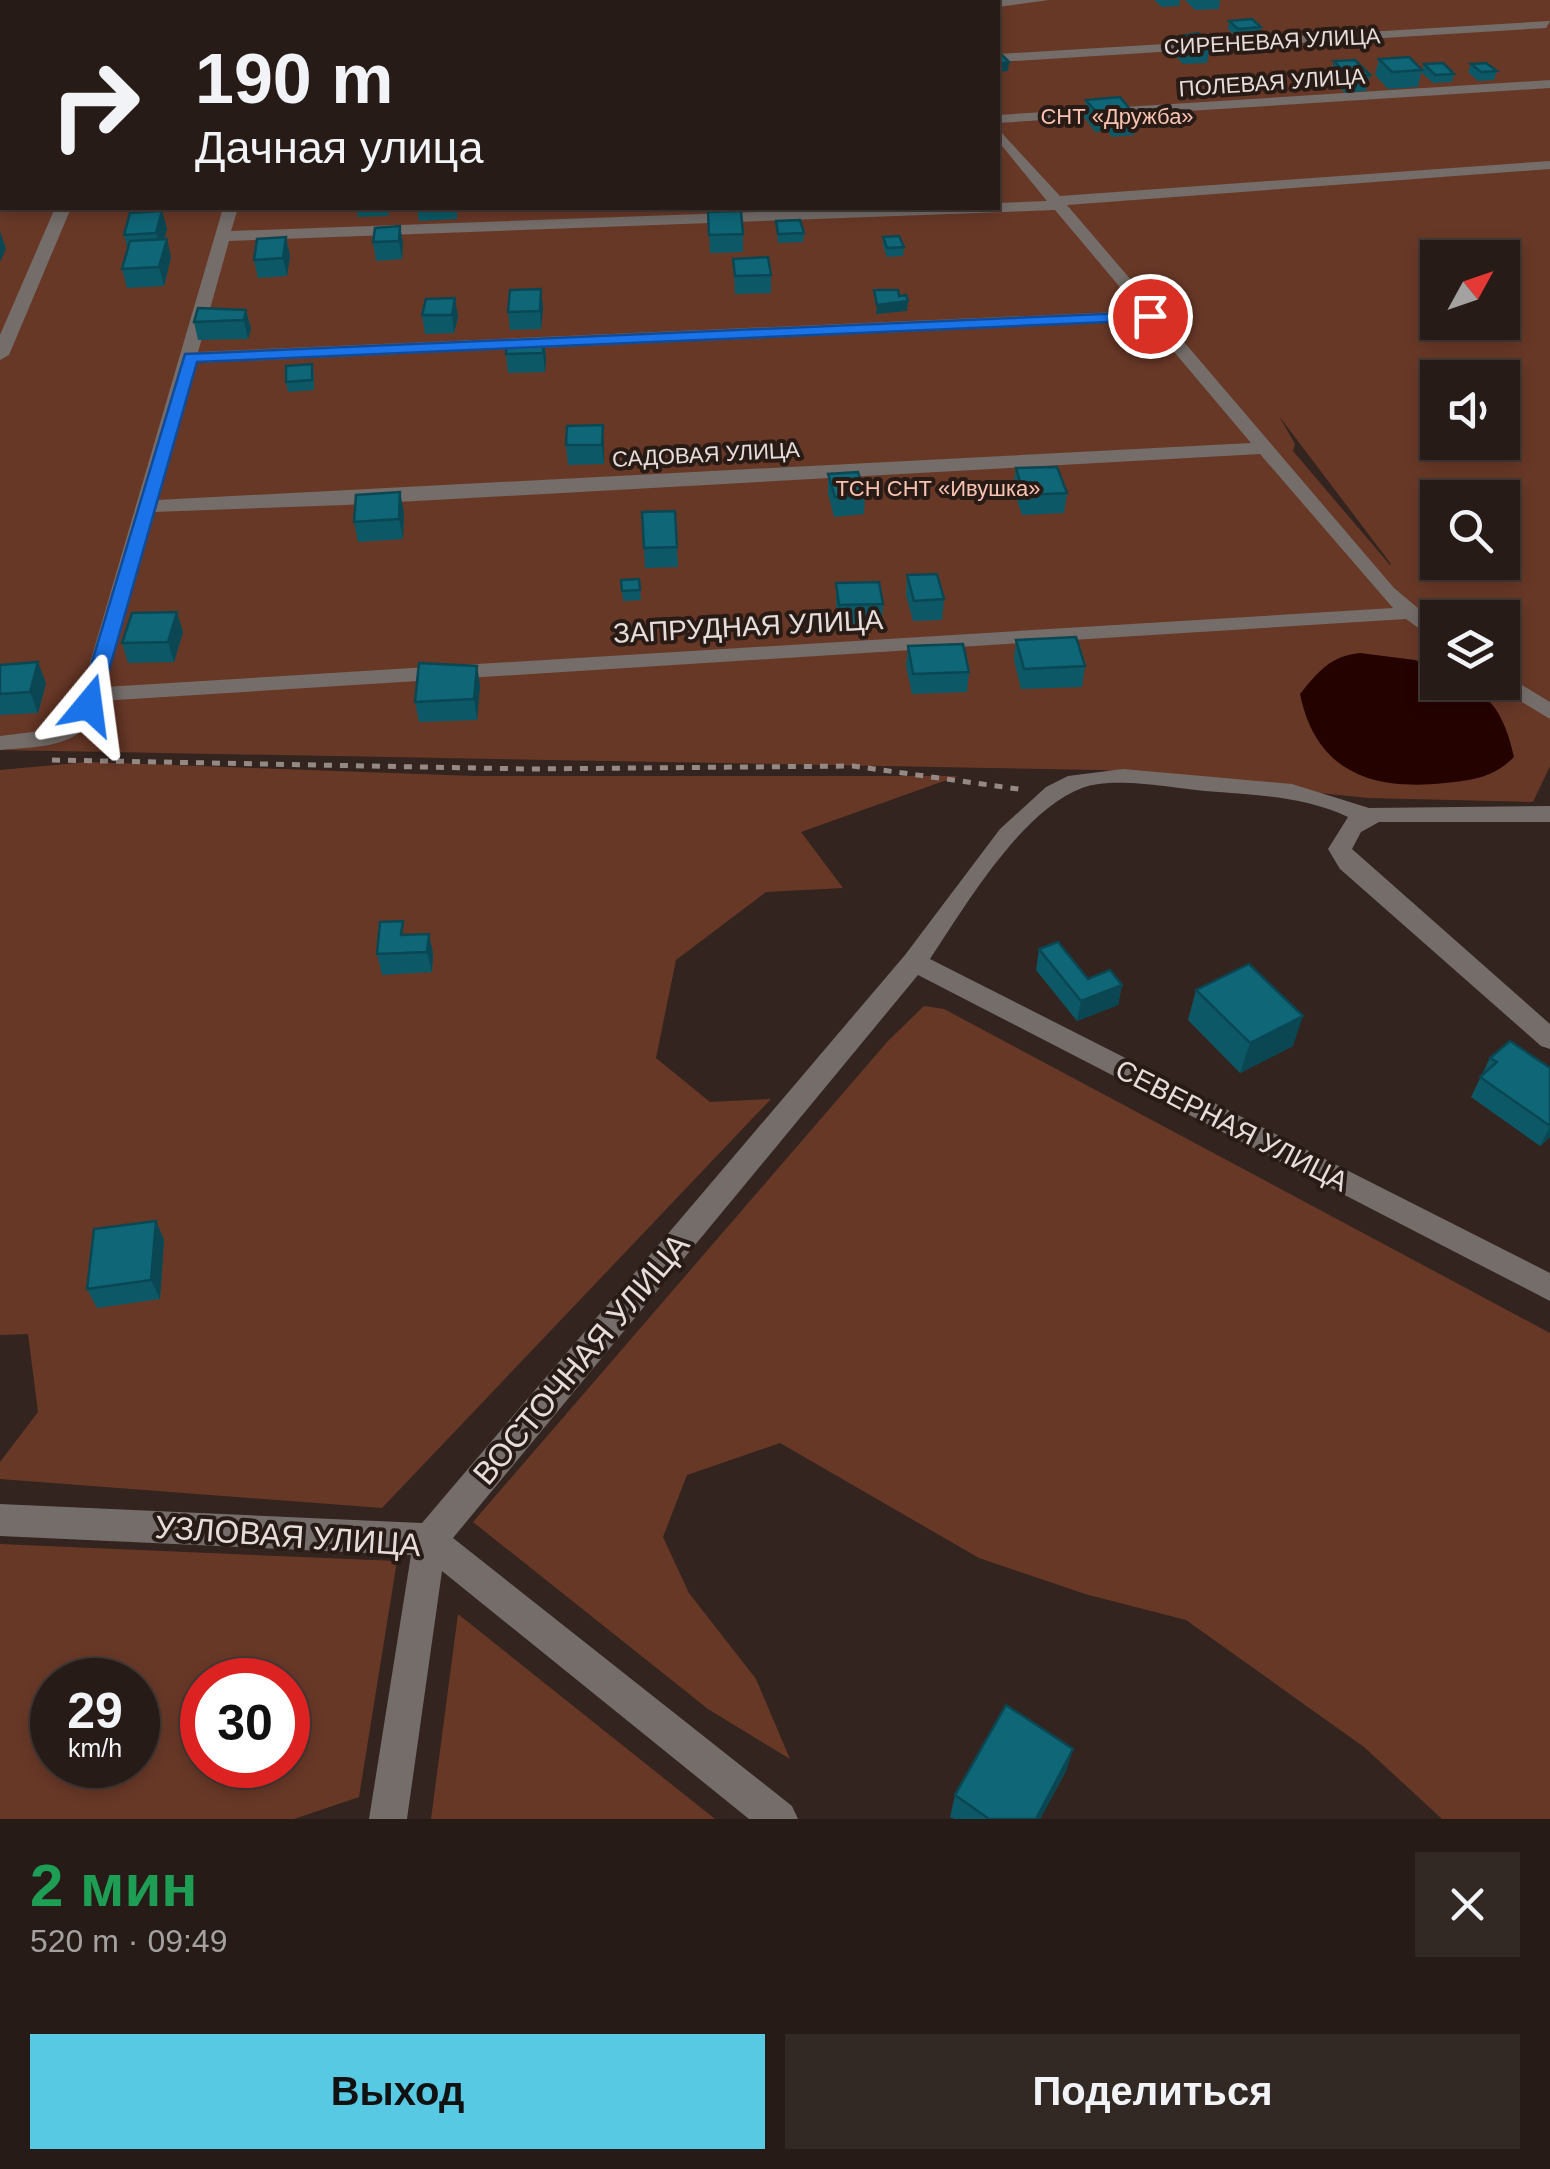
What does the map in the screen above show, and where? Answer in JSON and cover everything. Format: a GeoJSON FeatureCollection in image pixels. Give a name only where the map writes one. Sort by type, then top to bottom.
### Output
{"type":"FeatureCollection","features":[{"type":"Feature","properties":{"kind":"street"},"geometry":{"type":"LineString","coordinates":[[1000,3],[1043,0]]}},
{"type":"Feature","properties":{"kind":"street","name":"СИРЕНЕВАЯ УЛИЦА"},"geometry":{"type":"LineString","coordinates":[[1000,58],[1546,24]]}},
{"type":"Feature","properties":{"kind":"street","name":"ПОЛЕВАЯ УЛИЦА"},"geometry":{"type":"LineString","coordinates":[[1000,119],[1550,84]]}},
{"type":"Feature","properties":{"kind":"street"},"geometry":{"type":"LineString","coordinates":[[1000,135],[1150,316],[1407,612],[1420,622]]}},
{"type":"Feature","properties":{"kind":"street"},"geometry":{"type":"LineString","coordinates":[[1000,205],[1550,165]]}},
{"type":"Feature","properties":{"kind":"street"},"geometry":{"type":"LineString","coordinates":[[0,355],[62,210]]}},
{"type":"Feature","properties":{"kind":"street"},"geometry":{"type":"LineString","coordinates":[[0,743],[32,743],[72,731],[85,716],[230,210]]}},
{"type":"Feature","properties":{"kind":"street"},"geometry":{"type":"LineString","coordinates":[[223,236],[879,210]]}},
{"type":"Feature","properties":{"kind":"street"},"geometry":{"type":"LineString","coordinates":[[190,358],[1150,316]]}},
{"type":"Feature","properties":{"kind":"street","name":"САДОВАЯ УЛИЦА"},"geometry":{"type":"LineString","coordinates":[[147,506],[365,498],[1268,448]]}},
{"type":"Feature","properties":{"kind":"street","name":"ЗАПРУДНАЯ УЛИЦА"},"geometry":{"type":"LineString","coordinates":[[92,694],[1165,632],[1407,612]]}},
{"type":"Feature","properties":{"kind":"street"},"geometry":{"type":"LineString","coordinates":[[1520,692],[1550,712]]}},
{"type":"Feature","properties":{"kind":"street"},"geometry":{"type":"LineString","coordinates":[[1058,794],[1076,781],[1122,778],[1303,790],[1368,817]]}},
{"type":"Feature","properties":{"kind":"street","name":"ВОСТОЧНАЯ УЛИЦА"},"geometry":{"type":"LineString","coordinates":[[430,1540],[914,962],[972,877],[1028,816],[1058,794]]}},
{"type":"Feature","properties":{"kind":"street"},"geometry":{"type":"LineString","coordinates":[[1550,814],[1401,812],[1368,817],[1344,833],[1340,849],[1348,863],[1550,1039]]}},
{"type":"Feature","properties":{"kind":"street","name":"СЕВЕРНАЯ УЛИЦА"},"geometry":{"type":"LineString","coordinates":[[914,962],[1550,1288]]}},
{"type":"Feature","properties":{"kind":"street","name":"УЗЛОВАЯ УЛИЦА"},"geometry":{"type":"LineString","coordinates":[[0,1520],[430,1540],[779,1819]]}},
{"type":"Feature","properties":{"kind":"street"},"geometry":{"type":"LineString","coordinates":[[388,1819],[430,1540]]}},
{"type":"Feature","properties":{"kind":"path"},"geometry":{"type":"LineString","coordinates":[[37,759],[529,769],[853,766],[1058,794]]}},
{"type":"Feature","properties":{"kind":"green space","name":"ТСН СНТ «Ивушка»"},"geometry":{"type":"Polygon","coordinates":[[[1000,0],[1550,0],[1550,766],[1533,802],[1368,798],[1103,770],[0,750],[0,210],[1000,210],[1000,0]],[[1279,416],[1295,444],[1293,451],[1391,564],[1279,416]]]}},
{"type":"Feature","properties":{"kind":"green space"},"geometry":{"type":"Polygon","coordinates":[[[88,762],[475,776],[958,776],[801,832],[843,888],[766,892],[676,960],[656,1058],[710,1102],[771,1099],[382,1508],[0,1479],[0,1462],[38,1412],[28,1334],[0,1335],[0,770],[88,762]]]}},
{"type":"Feature","properties":{"kind":"green space"},"geometry":{"type":"Polygon","coordinates":[[[924,1006],[944,1009],[1550,1333],[1550,1819],[1442,1819],[1364,1747],[1186,1620],[1085,1594],[979,1558],[780,1443],[687,1475],[663,1537],[689,1593],[756,1679],[790,1759],[708,1709],[473,1522],[888,1041],[924,1006]]]}},
{"type":"Feature","properties":{"kind":"green space"},"geometry":{"type":"Polygon","coordinates":[[[0,1544],[397,1561],[359,1797],[294,1819],[0,1819],[0,1544]]]}},
{"type":"Feature","properties":{"kind":"green space"},"geometry":{"type":"Polygon","coordinates":[[[458,1614],[715,1819],[431,1819],[458,1614]]]}},
{"type":"Feature","properties":{"kind":"shaded area"},"geometry":{"type":"Polygon","coordinates":[[[1350,655],[1420,662],[1420,700],[1488,700],[1505,726],[1514,757],[1490,774],[1445,783],[1394,783],[1351,771],[1319,742],[1300,694],[1333,661],[1350,655]]]}},
{"type":"Feature","properties":{"kind":"building"},"geometry":{"type":"Polygon","coordinates":[[[1252,19],[1261,27],[1238,29],[1229,21],[1252,19]]]}},
{"type":"Feature","properties":{"kind":"building"},"geometry":{"type":"Polygon","coordinates":[[[1198,33],[1210,46],[1186,48],[1176,37],[1198,33]]]}},
{"type":"Feature","properties":{"kind":"building"},"geometry":{"type":"Polygon","coordinates":[[[1409,57],[1422,70],[1392,72],[1379,59],[1409,57]]]}},
{"type":"Feature","properties":{"kind":"building"},"geometry":{"type":"Polygon","coordinates":[[[1355,60],[1370,75],[1348,76],[1334,61],[1355,60]]]}},
{"type":"Feature","properties":{"kind":"building"},"geometry":{"type":"Polygon","coordinates":[[[1443,63],[1454,74],[1435,75],[1424,64],[1443,63]]]}},
{"type":"Feature","properties":{"kind":"building"},"geometry":{"type":"Polygon","coordinates":[[[1486,63],[1497,71],[1481,72],[1471,64],[1486,63]]]}},
{"type":"Feature","properties":{"kind":"building"},"geometry":{"type":"Polygon","coordinates":[[[1120,97],[1137,118],[1114,120],[1109,113],[1098,114],[1086,100],[1120,97]]]}},
{"type":"Feature","properties":{"kind":"building"},"geometry":{"type":"Polygon","coordinates":[[[162,211],[156,233],[124,235],[130,213],[162,211]]]}},
{"type":"Feature","properties":{"kind":"building"},"geometry":{"type":"Polygon","coordinates":[[[741,211],[743,234],[709,235],[708,212],[741,211]]]}},
{"type":"Feature","properties":{"kind":"building"},"geometry":{"type":"Polygon","coordinates":[[[800,220],[804,233],[778,234],[776,221],[800,220]]]}},
{"type":"Feature","properties":{"kind":"building"},"geometry":{"type":"Polygon","coordinates":[[[400,226],[399,241],[373,242],[375,228],[400,226]]]}},
{"type":"Feature","properties":{"kind":"building"},"geometry":{"type":"Polygon","coordinates":[[[899,236],[904,247],[887,248],[883,237],[899,236]]]}},
{"type":"Feature","properties":{"kind":"building"},"geometry":{"type":"Polygon","coordinates":[[[286,237],[283,258],[254,260],[257,239],[286,237]]]}},
{"type":"Feature","properties":{"kind":"building"},"geometry":{"type":"Polygon","coordinates":[[[167,239],[159,267],[122,269],[130,241],[167,239]]]}},
{"type":"Feature","properties":{"kind":"building"},"geometry":{"type":"Polygon","coordinates":[[[768,257],[771,275],[735,276],[733,259],[768,257]]]}},
{"type":"Feature","properties":{"kind":"building"},"geometry":{"type":"Polygon","coordinates":[[[541,289],[540,311],[508,312],[510,290],[541,289]]]}},
{"type":"Feature","properties":{"kind":"building"},"geometry":{"type":"Polygon","coordinates":[[[874,290],[898,290],[899,296],[906,295],[908,301],[877,305],[874,290]]]}},
{"type":"Feature","properties":{"kind":"building"},"geometry":{"type":"Polygon","coordinates":[[[455,298],[452,315],[422,315],[426,299],[455,298]]]}},
{"type":"Feature","properties":{"kind":"building"},"geometry":{"type":"Polygon","coordinates":[[[198,308],[246,310],[244,320],[194,322],[198,308]]]}},
{"type":"Feature","properties":{"kind":"building"},"geometry":{"type":"Polygon","coordinates":[[[544,340],[543,353],[506,354],[507,341],[544,340]]]}},
{"type":"Feature","properties":{"kind":"building"},"geometry":{"type":"Polygon","coordinates":[[[312,364],[312,380],[286,382],[286,366],[312,364]]]}},
{"type":"Feature","properties":{"kind":"building"},"geometry":{"type":"Polygon","coordinates":[[[603,425],[602,445],[566,445],[567,426],[603,425]]]}},
{"type":"Feature","properties":{"kind":"building"},"geometry":{"type":"Polygon","coordinates":[[[1057,467],[1067,493],[1024,495],[1016,468],[1057,467]]]}},
{"type":"Feature","properties":{"kind":"building"},"geometry":{"type":"Polygon","coordinates":[[[858,472],[865,495],[835,497],[828,474],[858,472]]]}},
{"type":"Feature","properties":{"kind":"building"},"geometry":{"type":"Polygon","coordinates":[[[400,492],[399,519],[354,522],[356,495],[400,492]]]}},
{"type":"Feature","properties":{"kind":"building"},"geometry":{"type":"Polygon","coordinates":[[[675,511],[677,547],[644,548],[642,512],[675,511]]]}},
{"type":"Feature","properties":{"kind":"building"},"geometry":{"type":"Polygon","coordinates":[[[937,574],[944,599],[914,601],[907,575],[937,574]]]}},
{"type":"Feature","properties":{"kind":"building"},"geometry":{"type":"Polygon","coordinates":[[[639,579],[640,590],[622,591],[621,580],[639,579]]]}},
{"type":"Feature","properties":{"kind":"building"},"geometry":{"type":"Polygon","coordinates":[[[879,582],[883,604],[839,605],[836,583],[879,582]]]}},
{"type":"Feature","properties":{"kind":"building"},"geometry":{"type":"Polygon","coordinates":[[[177,612],[168,642],[122,643],[132,613],[177,612]]]}},
{"type":"Feature","properties":{"kind":"building"},"geometry":{"type":"Polygon","coordinates":[[[1076,637],[1085,666],[1024,669],[1016,640],[1076,637]]]}},
{"type":"Feature","properties":{"kind":"building"},"geometry":{"type":"Polygon","coordinates":[[[963,644],[969,672],[913,674],[908,646],[963,644]]]}},
{"type":"Feature","properties":{"kind":"building"},"geometry":{"type":"Polygon","coordinates":[[[38,662],[30,692],[0,694],[0,665],[38,662]]]}},
{"type":"Feature","properties":{"kind":"building"},"geometry":{"type":"Polygon","coordinates":[[[419,663],[477,666],[474,699],[415,702],[419,663]]]}},
{"type":"Feature","properties":{"kind":"building"},"geometry":{"type":"Polygon","coordinates":[[[403,921],[401,935],[429,934],[427,952],[377,954],[380,922],[403,921]]]}},
{"type":"Feature","properties":{"kind":"building"},"geometry":{"type":"Polygon","coordinates":[[[1058,942],[1088,979],[1110,970],[1122,985],[1081,1001],[1039,949],[1058,942]]]}},
{"type":"Feature","properties":{"kind":"building"},"geometry":{"type":"Polygon","coordinates":[[[1249,964],[1303,1016],[1250,1043],[1196,990],[1249,964]]]}},
{"type":"Feature","properties":{"kind":"building"},"geometry":{"type":"Polygon","coordinates":[[[1510,1041],[1550,1068],[1550,1126],[1480,1077],[1497,1062],[1490,1058],[1510,1041]]]}},
{"type":"Feature","properties":{"kind":"building"},"geometry":{"type":"Polygon","coordinates":[[[156,1221],[151,1280],[87,1289],[94,1229],[156,1221]]]}},
{"type":"Feature","properties":{"kind":"building"},"geometry":{"type":"Polygon","coordinates":[[[1006,1705],[1073,1749],[1036,1819],[989,1819],[955,1795],[1006,1705]]]}},
{"type":"Feature","properties":{"kind":"route"},"geometry":{"type":"LineString","coordinates":[[89,705],[190,358],[1150,316]]}},
{"type":"Feature","properties":{"kind":"park label","name":"СНТ «Дружба»"},"geometry":{"type":"Point","coordinates":[1117,116]}}]}
